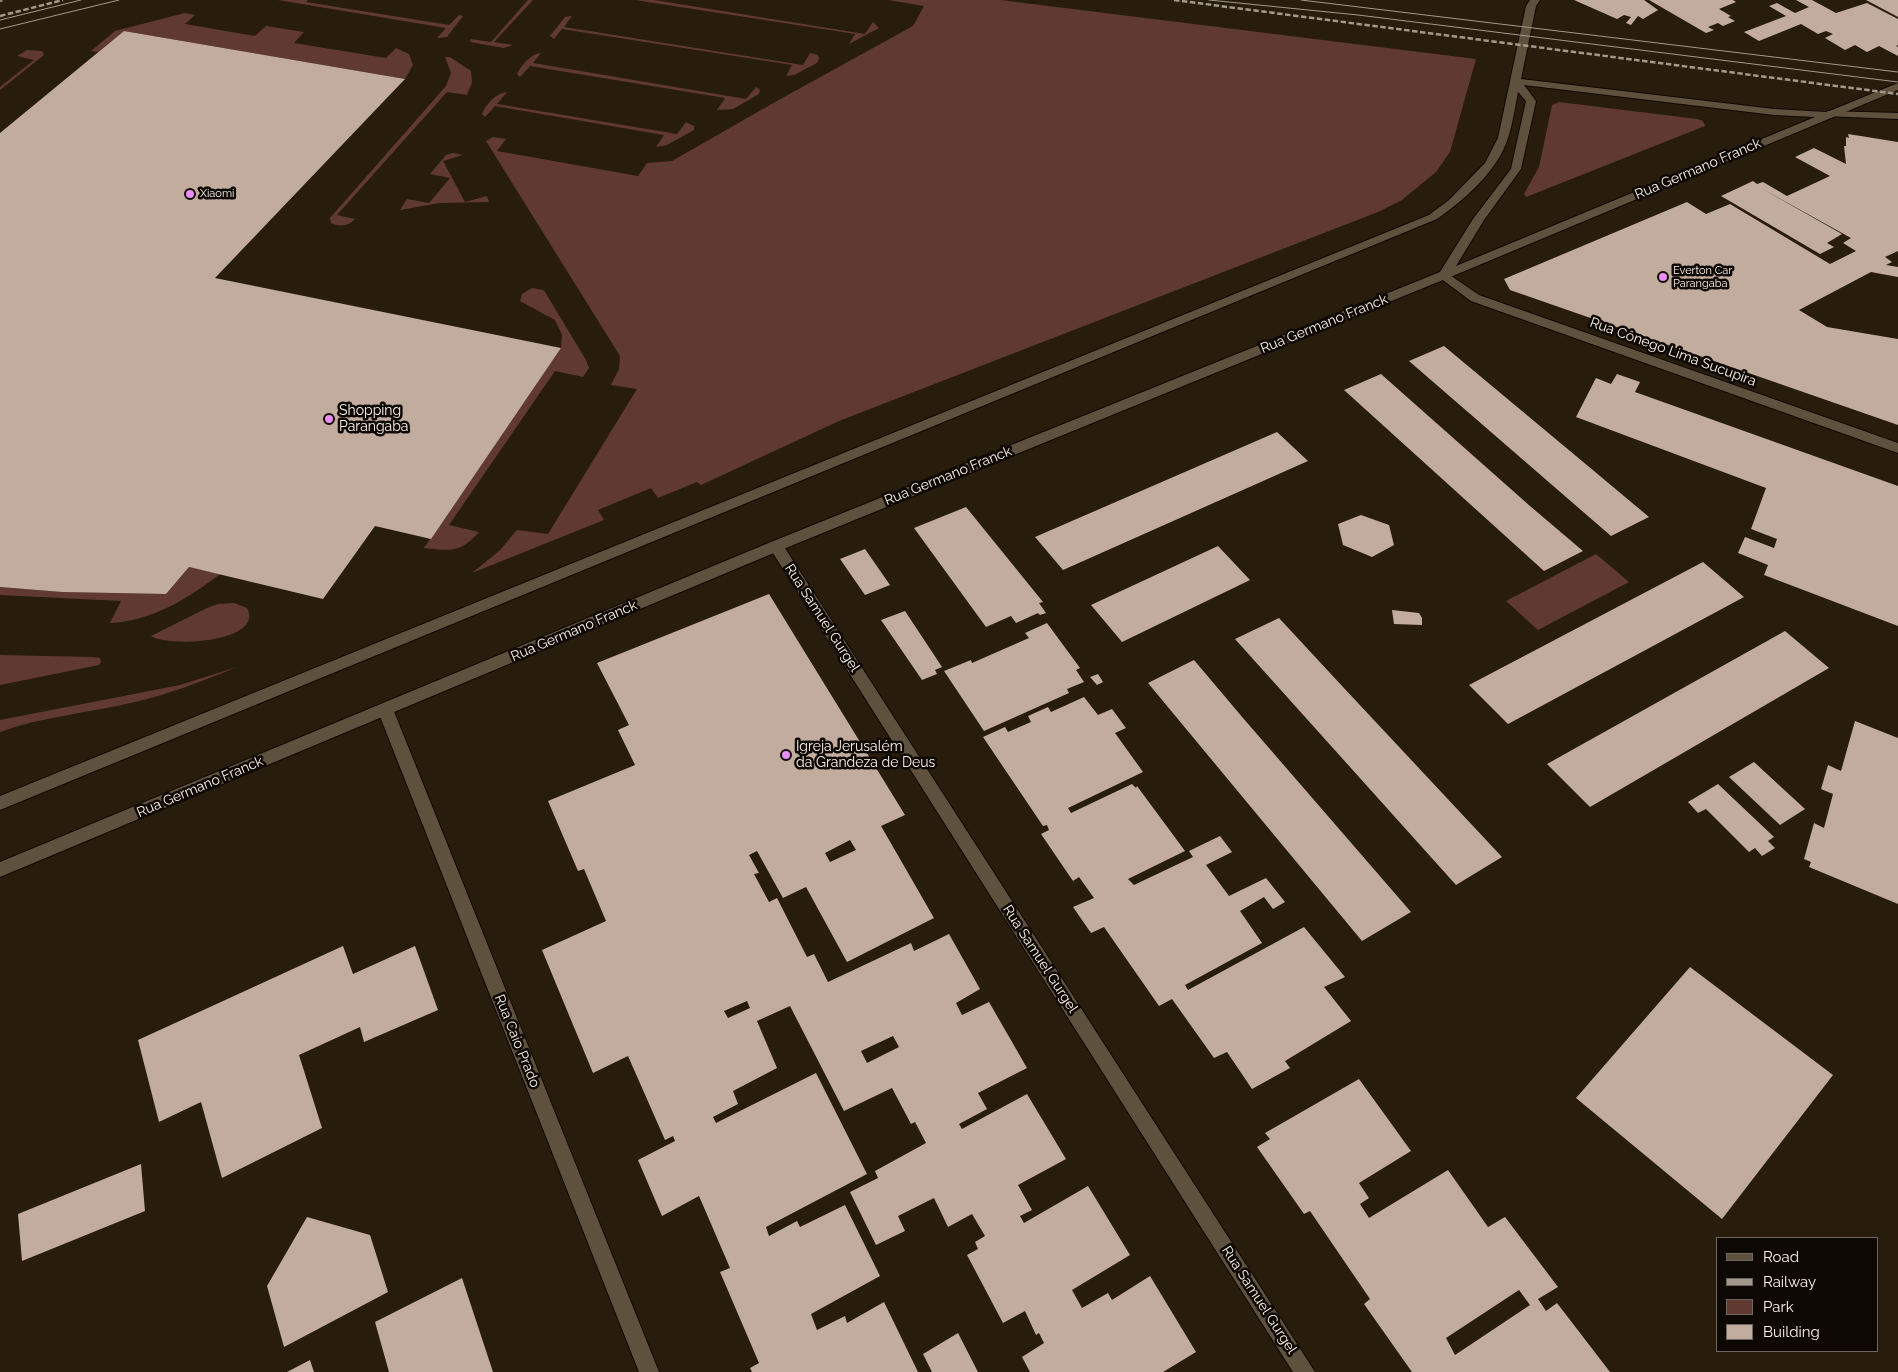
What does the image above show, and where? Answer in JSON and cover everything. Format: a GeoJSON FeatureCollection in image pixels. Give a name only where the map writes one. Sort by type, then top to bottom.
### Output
{"type":"FeatureCollection","features":[{"type":"Feature","properties":{"kind":"main road"},"geometry":{"type":"LineString","coordinates":[[0,803],[1433,217],[1453,202],[1490,164],[1503,138],[1532,6],[1535,0]]}},
{"type":"Feature","properties":{"kind":"main road"},"geometry":{"type":"LineString","coordinates":[[1515,81],[1774,112],[1898,116]]}},
{"type":"Feature","properties":{"kind":"main road"},"geometry":{"type":"LineString","coordinates":[[1444,274],[1478,218],[1516,169],[1531,101],[1515,81]]}},
{"type":"Feature","properties":{"kind":"main road","name":"Rua Germano Franck"},"geometry":{"type":"LineString","coordinates":[[0,870],[776,546],[1444,274],[1898,86]]}},
{"type":"Feature","properties":{"kind":"main road","name":"Rua Cônego Lima Sucupira"},"geometry":{"type":"LineString","coordinates":[[1444,274],[1476,298],[1898,448]]}},
{"type":"Feature","properties":{"kind":"main road","name":"Rua Samuel Gurgel"},"geometry":{"type":"LineString","coordinates":[[776,546],[1305,1372]]}},
{"type":"Feature","properties":{"kind":"main road","name":"Rua Caio Prado"},"geometry":{"type":"LineString","coordinates":[[385,709],[649,1372]]}},
{"type":"Feature","properties":{"kind":"green space"},"geometry":{"type":"Polygon","coordinates":[[[278,0],[308,0],[306,2],[449,25],[459,15],[463,16],[447,37],[437,38],[446,28],[278,0]]]}},
{"type":"Feature","properties":{"kind":"green space"},"geometry":{"type":"Polygon","coordinates":[[[528,0],[533,0],[494,42],[513,45],[504,48],[470,42],[471,39],[491,42],[528,0]]]}},
{"type":"Feature","properties":{"kind":"green space"},"geometry":{"type":"Polygon","coordinates":[[[635,0],[654,0],[865,34],[873,22],[879,28],[849,44],[855,34],[635,0]]]}},
{"type":"Feature","properties":{"kind":"green space"},"geometry":{"type":"Polygon","coordinates":[[[888,0],[1000,0],[1476,59],[1450,152],[1436,172],[1402,200],[1378,212],[839,421],[701,485],[697,482],[658,498],[651,488],[598,510],[604,520],[472,573],[500,550],[517,530],[548,534],[637,389],[611,385],[619,369],[620,356],[486,141],[493,137],[506,139],[497,151],[638,176],[647,163],[672,161],[913,26],[924,6],[888,0]]]}},
{"type":"Feature","properties":{"kind":"green space"},"geometry":{"type":"Polygon","coordinates":[[[185,13],[195,15],[185,24],[255,36],[266,26],[304,32],[294,43],[386,58],[396,48],[409,54],[413,65],[405,79],[124,31],[98,52],[91,51],[115,31],[185,13]]]}},
{"type":"Feature","properties":{"kind":"green space"},"geometry":{"type":"Polygon","coordinates":[[[572,16],[564,27],[803,65],[810,53],[818,55],[819,59],[817,63],[794,75],[786,76],[792,65],[562,29],[554,39],[550,36],[565,17],[572,16]]]}},
{"type":"Feature","properties":{"kind":"green space"},"geometry":{"type":"Polygon","coordinates":[[[27,50],[42,51],[44,55],[0,90],[0,87],[34,60],[17,56],[27,50]]]}},
{"type":"Feature","properties":{"kind":"green space"},"geometry":{"type":"Polygon","coordinates":[[[541,53],[533,63],[746,99],[756,87],[760,90],[759,94],[733,109],[717,110],[725,98],[530,66],[520,77],[517,74],[533,55],[541,53]]]}},
{"type":"Feature","properties":{"kind":"green space"},"geometry":{"type":"Polygon","coordinates":[[[445,57],[450,57],[471,71],[472,82],[467,95],[447,92],[337,215],[355,219],[344,225],[331,223],[330,218],[446,86],[451,73],[445,57]]]}},
{"type":"Feature","properties":{"kind":"green space"},"geometry":{"type":"Polygon","coordinates":[[[507,92],[497,104],[677,134],[686,122],[694,126],[694,130],[667,145],[656,147],[664,135],[495,106],[485,117],[482,114],[486,106],[495,97],[507,92]]]}},
{"type":"Feature","properties":{"kind":"green space"},"geometry":{"type":"Polygon","coordinates":[[[1559,102],[1697,119],[1703,121],[1705,126],[1526,197],[1524,194],[1539,167],[1552,105],[1559,102]]]}},
{"type":"Feature","properties":{"kind":"green space"},"geometry":{"type":"Polygon","coordinates":[[[453,153],[463,155],[443,161],[465,202],[487,196],[489,202],[439,203],[400,210],[407,199],[429,203],[450,178],[430,174],[446,155],[453,153]]]}},
{"type":"Feature","properties":{"kind":"green space"},"geometry":{"type":"Polygon","coordinates":[[[532,288],[545,292],[589,368],[583,377],[555,371],[449,525],[479,532],[473,539],[454,549],[424,548],[561,348],[562,335],[555,320],[520,301],[522,294],[532,288]]]}},
{"type":"Feature","properties":{"kind":"green space"},"geometry":{"type":"Polygon","coordinates":[[[1596,554],[1629,582],[1538,630],[1506,601],[1596,554]]]}},
{"type":"Feature","properties":{"kind":"green space"},"geometry":{"type":"Polygon","coordinates":[[[189,567],[220,574],[195,592],[168,607],[140,618],[125,621],[110,623],[121,601],[0,595],[0,587],[62,592],[166,594],[189,567]]]}},
{"type":"Feature","properties":{"kind":"green space"},"geometry":{"type":"Polygon","coordinates":[[[234,603],[247,608],[249,619],[242,628],[230,635],[194,641],[161,640],[151,636],[207,608],[218,604],[234,603]]]}},
{"type":"Feature","properties":{"kind":"green space"},"geometry":{"type":"Polygon","coordinates":[[[0,655],[92,657],[100,658],[101,662],[99,665],[0,685],[0,655]]]}},
{"type":"Feature","properties":{"kind":"green space"},"geometry":{"type":"Polygon","coordinates":[[[237,667],[186,687],[148,699],[50,718],[0,732],[0,720],[180,685],[237,667]]]}},
{"type":"Feature","properties":{"kind":"building"},"geometry":{"type":"Polygon","coordinates":[[[1574,0],[1644,0],[1658,10],[1643,19],[1638,16],[1631,25],[1626,23],[1631,17],[1624,15],[1617,19],[1574,0]]]}},
{"type":"Feature","properties":{"kind":"building"},"geometry":{"type":"Polygon","coordinates":[[[1649,0],[1733,0],[1736,2],[1719,9],[1731,16],[1728,17],[1735,21],[1723,26],[1718,23],[1708,27],[1714,30],[1706,33],[1649,0]]]}},
{"type":"Feature","properties":{"kind":"building"},"geometry":{"type":"Polygon","coordinates":[[[1796,0],[1812,0],[1836,13],[1867,3],[1898,19],[1898,45],[1896,46],[1898,47],[1898,56],[1879,46],[1867,52],[1855,45],[1845,50],[1825,38],[1833,34],[1826,31],[1818,34],[1801,24],[1759,41],[1744,32],[1786,16],[1769,6],[1777,3],[1795,13],[1809,7],[1796,0]]]}},
{"type":"Feature","properties":{"kind":"building"},"geometry":{"type":"Polygon","coordinates":[[[1866,0],[1898,0],[1898,17],[1866,0]]]}},
{"type":"Feature","properties":{"kind":"building"},"geometry":{"type":"Polygon","coordinates":[[[124,31],[405,79],[215,278],[561,348],[431,539],[375,526],[323,599],[189,567],[166,594],[62,592],[0,587],[0,133],[124,31]]]}},
{"type":"Feature","properties":{"kind":"building"},"geometry":{"type":"Polygon","coordinates":[[[1848,134],[1898,142],[1898,251],[1885,257],[1892,262],[1886,265],[1898,267],[1898,277],[1871,272],[1799,310],[1827,327],[1898,339],[1898,425],[1510,290],[1504,279],[1687,202],[1706,214],[1730,204],[1830,264],[1856,251],[1843,243],[1851,238],[1759,187],[1842,234],[1827,243],[1834,247],[1820,254],[1721,196],[1753,181],[1757,184],[1763,182],[1787,196],[1830,176],[1795,157],[1814,148],[1846,164],[1844,146],[1846,146],[1846,137],[1849,138],[1848,134]]]}},
{"type":"Feature","properties":{"kind":"building"},"geometry":{"type":"Polygon","coordinates":[[[1444,346],[1649,517],[1611,536],[1409,361],[1444,346]]]}},
{"type":"Feature","properties":{"kind":"building"},"geometry":{"type":"Polygon","coordinates":[[[1381,374],[1583,551],[1544,571],[1344,390],[1381,374]]]}},
{"type":"Feature","properties":{"kind":"building"},"geometry":{"type":"Polygon","coordinates":[[[1617,374],[1640,382],[1635,392],[1898,486],[1898,626],[1764,575],[1768,565],[1738,553],[1745,537],[1774,548],[1777,539],[1751,529],[1766,488],[1576,417],[1596,378],[1611,384],[1617,374]]]}},
{"type":"Feature","properties":{"kind":"building"},"geometry":{"type":"Polygon","coordinates":[[[1277,432],[1308,461],[1063,570],[1035,537],[1277,432]]]}},
{"type":"Feature","properties":{"kind":"building"},"geometry":{"type":"Polygon","coordinates":[[[966,507],[1043,602],[1039,603],[1046,613],[1040,615],[1038,613],[1016,623],[1011,616],[986,627],[914,528],[966,507]]]}},
{"type":"Feature","properties":{"kind":"building"},"geometry":{"type":"Polygon","coordinates":[[[1361,515],[1389,525],[1394,545],[1372,557],[1343,545],[1338,524],[1361,515]]]}},
{"type":"Feature","properties":{"kind":"building"},"geometry":{"type":"Polygon","coordinates":[[[1218,546],[1250,580],[1122,642],[1091,605],[1218,546]]]}},
{"type":"Feature","properties":{"kind":"building"},"geometry":{"type":"Polygon","coordinates":[[[865,549],[890,585],[865,595],[840,559],[865,549]]]}},
{"type":"Feature","properties":{"kind":"building"},"geometry":{"type":"Polygon","coordinates":[[[1703,562],[1744,597],[1508,724],[1469,685],[1703,562]]]}},
{"type":"Feature","properties":{"kind":"building"},"geometry":{"type":"Polygon","coordinates":[[[769,594],[905,815],[881,826],[934,918],[847,962],[806,887],[783,898],[757,851],[749,855],[759,873],[754,874],[769,902],[777,898],[807,957],[814,954],[828,982],[911,943],[914,951],[949,934],[980,989],[956,1003],[962,1015],[989,1002],[1027,1068],[978,1093],[987,1109],[959,1124],[962,1129],[1027,1094],[1066,1159],[1018,1185],[1032,1210],[1020,1216],[1024,1223],[1088,1186],[1130,1255],[1072,1290],[1082,1308],[1108,1293],[1112,1300],[1150,1276],[1196,1352],[1163,1372],[1030,1372],[1022,1357],[1044,1343],[1039,1333],[1036,1335],[1025,1311],[1003,1323],[967,1255],[978,1249],[975,1242],[985,1236],[972,1214],[948,1227],[934,1198],[898,1216],[905,1231],[876,1245],[850,1192],[878,1178],[875,1171],[926,1143],[915,1122],[911,1124],[892,1088],[844,1111],[790,1006],[757,1021],[777,1068],[733,1091],[738,1104],[713,1117],[716,1123],[816,1073],[867,1174],[766,1227],[769,1236],[797,1221],[800,1227],[845,1205],[880,1276],[811,1314],[817,1330],[845,1316],[847,1323],[884,1302],[918,1372],[752,1372],[750,1368],[759,1363],[720,1272],[730,1268],[699,1196],[662,1216],[638,1160],[675,1141],[673,1136],[665,1140],[628,1056],[593,1073],[542,950],[606,921],[584,869],[578,871],[548,801],[635,765],[618,730],[629,725],[597,663],[769,594]],[[850,840],[825,853],[830,862],[856,850],[850,840]],[[747,1001],[724,1011],[728,1018],[750,1008],[747,1001]],[[893,1036],[861,1051],[867,1063],[899,1047],[893,1036]]]}},
{"type":"Feature","properties":{"kind":"building"},"geometry":{"type":"Polygon","coordinates":[[[1392,610],[1419,613],[1422,618],[1422,625],[1394,624],[1392,610]]]}},
{"type":"Feature","properties":{"kind":"building"},"geometry":{"type":"Polygon","coordinates":[[[905,611],[942,667],[935,670],[937,674],[922,680],[881,620],[905,611]]]}},
{"type":"Feature","properties":{"kind":"building"},"geometry":{"type":"Polygon","coordinates":[[[1279,618],[1502,857],[1456,885],[1235,639],[1279,618]]]}},
{"type":"Feature","properties":{"kind":"building"},"geometry":{"type":"Polygon","coordinates":[[[1047,623],[1080,668],[1076,670],[1084,682],[1067,689],[1069,693],[984,731],[944,671],[971,660],[972,663],[1029,638],[1025,633],[1047,623]]]}},
{"type":"Feature","properties":{"kind":"building"},"geometry":{"type":"Polygon","coordinates":[[[1785,631],[1829,668],[1590,807],[1547,764],[1785,631]]]}},
{"type":"Feature","properties":{"kind":"building"},"geometry":{"type":"Polygon","coordinates":[[[1194,660],[1411,912],[1362,941],[1148,683],[1194,660]]]}},
{"type":"Feature","properties":{"kind":"building"},"geometry":{"type":"Polygon","coordinates":[[[1098,674],[1103,682],[1097,685],[1090,677],[1098,674]]]}},
{"type":"Feature","properties":{"kind":"building"},"geometry":{"type":"Polygon","coordinates":[[[1084,697],[1098,715],[1112,709],[1126,728],[1115,733],[1143,772],[1068,808],[1071,813],[1132,784],[1136,788],[1137,786],[1185,851],[1128,879],[1134,885],[1193,857],[1189,851],[1220,836],[1232,852],[1206,865],[1229,896],[1266,878],[1285,902],[1273,909],[1264,897],[1240,911],[1262,943],[1185,985],[1188,990],[1304,927],[1345,977],[1324,987],[1351,1021],[1285,1061],[1290,1068],[1252,1089],[1227,1052],[1214,1058],[1172,999],[1159,1006],[1104,927],[1091,933],[1073,907],[1094,898],[1079,877],[1073,881],[1041,834],[1049,830],[1047,825],[1043,826],[983,737],[1005,727],[1008,732],[1031,722],[1028,716],[1048,707],[1051,712],[1084,697]]]}},
{"type":"Feature","properties":{"kind":"building"},"geometry":{"type":"Polygon","coordinates":[[[1855,721],[1898,738],[1898,904],[1809,867],[1811,862],[1804,859],[1814,823],[1824,828],[1833,794],[1821,789],[1828,765],[1841,771],[1855,721]]]}},
{"type":"Feature","properties":{"kind":"building"},"geometry":{"type":"Polygon","coordinates":[[[1754,762],[1805,809],[1780,825],[1729,777],[1754,762]]]}},
{"type":"Feature","properties":{"kind":"building"},"geometry":{"type":"Polygon","coordinates":[[[1718,784],[1774,837],[1768,841],[1775,848],[1762,856],[1755,848],[1749,852],[1706,809],[1698,813],[1688,802],[1718,784]]]}},
{"type":"Feature","properties":{"kind":"building"},"geometry":{"type":"Polygon","coordinates":[[[343,946],[353,974],[415,946],[438,1010],[364,1042],[360,1027],[299,1055],[322,1128],[222,1178],[201,1102],[159,1122],[138,1040],[343,946]]]}},
{"type":"Feature","properties":{"kind":"building"},"geometry":{"type":"Polygon","coordinates":[[[1690,967],[1833,1075],[1722,1219],[1576,1098],[1690,967]]]}},
{"type":"Feature","properties":{"kind":"building"},"geometry":{"type":"Polygon","coordinates":[[[1359,1079],[1411,1151],[1359,1183],[1369,1198],[1360,1204],[1369,1218],[1448,1170],[1488,1227],[1505,1217],[1558,1287],[1538,1299],[1546,1311],[1557,1303],[1610,1372],[1412,1372],[1364,1304],[1370,1299],[1310,1211],[1304,1214],[1257,1147],[1270,1139],[1265,1133],[1359,1079]],[[1519,1290],[1446,1338],[1455,1355],[1530,1305],[1519,1290]]]}},
{"type":"Feature","properties":{"kind":"building"},"geometry":{"type":"Polygon","coordinates":[[[141,1164],[145,1211],[22,1261],[18,1214],[141,1164]]]}},
{"type":"Feature","properties":{"kind":"building"},"geometry":{"type":"Polygon","coordinates":[[[307,1217],[370,1235],[388,1292],[284,1347],[267,1286],[307,1217]]]}},
{"type":"Feature","properties":{"kind":"building"},"geometry":{"type":"Polygon","coordinates":[[[462,1278],[493,1372],[389,1372],[375,1322],[462,1278]]]}},
{"type":"Feature","properties":{"kind":"building"},"geometry":{"type":"Polygon","coordinates":[[[958,1333],[978,1372],[932,1372],[923,1354],[958,1333]]]}},
{"type":"Feature","properties":{"kind":"building"},"geometry":{"type":"Polygon","coordinates":[[[310,1360],[314,1372],[287,1372],[310,1360]]]}},
{"type":"Feature","properties":{"kind":"tram line"},"geometry":{"type":"LineString","coordinates":[[0,20],[81,0]]}},
{"type":"Feature","properties":{"kind":"tram line"},"geometry":{"type":"LineString","coordinates":[[0,29],[119,0]]}},
{"type":"Feature","properties":{"kind":"tram line"},"geometry":{"type":"LineString","coordinates":[[1209,0],[1358,15],[1898,82]]}},
{"type":"Feature","properties":{"kind":"tram line"},"geometry":{"type":"LineString","coordinates":[[1301,0],[1898,72]]}},
{"type":"Feature","properties":{"kind":"railway"},"geometry":{"type":"LineString","coordinates":[[0,16],[63,0]]}},
{"type":"Feature","properties":{"kind":"railway"},"geometry":{"type":"LineString","coordinates":[[1174,0],[1898,94]]}},
{"type":"Feature","properties":{"kind":"place","name":"Xiaomi"},"geometry":{"type":"Point","coordinates":[190,194]}},
{"type":"Feature","properties":{"kind":"place","name":"Everton Car Parangaba"},"geometry":{"type":"Point","coordinates":[1663,277]}},
{"type":"Feature","properties":{"kind":"place","name":"Shopping Parangaba"},"geometry":{"type":"Point","coordinates":[329,419]}},
{"type":"Feature","properties":{"kind":"place","name":"Igreja Jerusalém da Grandeza de Deus"},"geometry":{"type":"Point","coordinates":[786,755]}}]}
